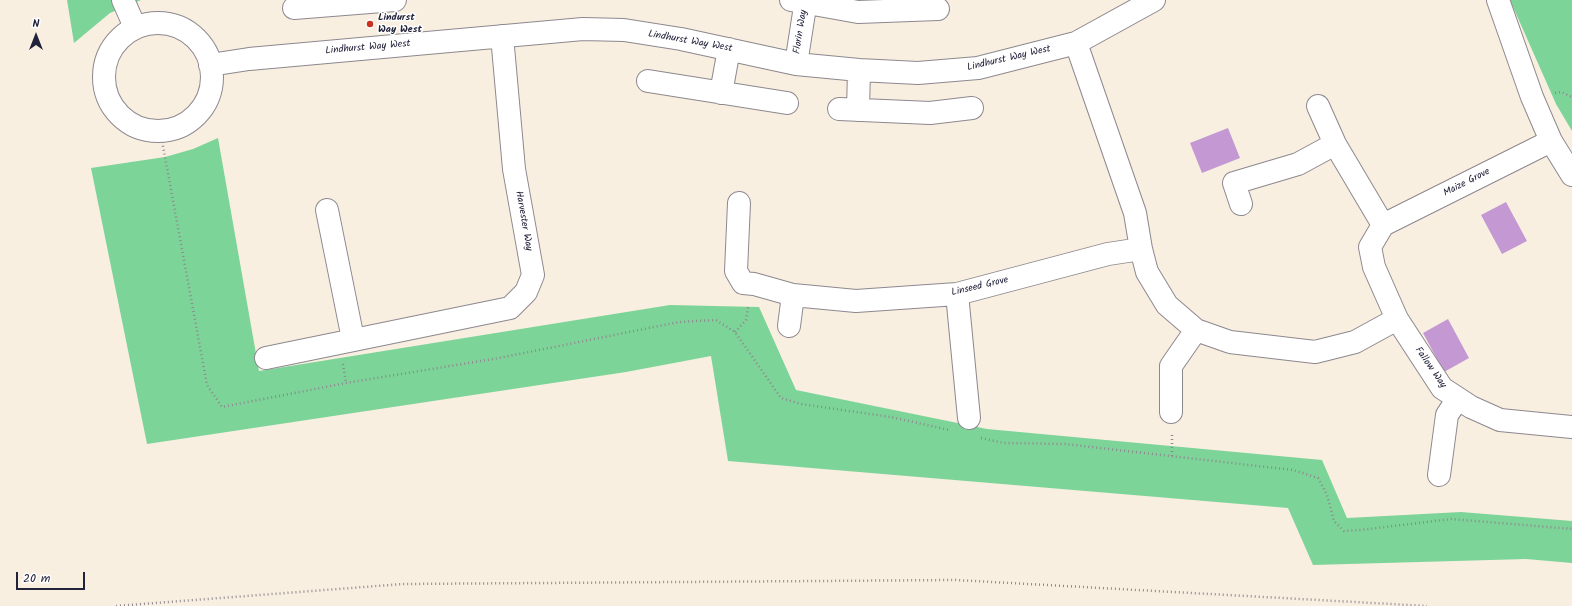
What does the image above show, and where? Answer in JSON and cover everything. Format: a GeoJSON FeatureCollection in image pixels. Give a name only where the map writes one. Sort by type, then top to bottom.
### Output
{"type":"FeatureCollection","features":[{"type":"Feature","properties":{"kind":"street"},"geometry":{"type":"LineString","coordinates":[[122,0],[135,27]]}},
{"type":"Feature","properties":{"kind":"street"},"geometry":{"type":"LineString","coordinates":[[294,8],[395,0]]}},
{"type":"Feature","properties":{"kind":"street","name":"Lindhurst Way West"},"geometry":{"type":"LineString","coordinates":[[210,65],[249,59],[583,29],[624,30],[729,49],[796,64],[859,70],[918,73],[978,68],[1076,43],[1154,0]]}},
{"type":"Feature","properties":{"kind":"street"},"geometry":{"type":"LineString","coordinates":[[1498,0],[1532,97],[1552,141],[1572,175]]}},
{"type":"Feature","properties":{"kind":"street"},"geometry":{"type":"LineString","coordinates":[[801,1],[858,12],[938,9]]}},
{"type":"Feature","properties":{"kind":"street","name":"Florin Way"},"geometry":{"type":"LineString","coordinates":[[796,64],[801,1]]}},
{"type":"Feature","properties":{"kind":"street"},"geometry":{"type":"LineString","coordinates":[[151,23],[165,23],[178,26],[190,33],[200,43],[208,55],[212,82],[208,96],[202,108],[192,119],[180,126],[152,131],[138,127],[115,111],[108,98],[104,84],[104,70],[107,56],[114,44],[125,33],[135,27],[151,23]]}},
{"type":"Feature","properties":{"kind":"street","name":"Harvester Way"},"geometry":{"type":"LineString","coordinates":[[266,358],[510,308],[526,292],[533,275],[514,169],[502,36]]}},
{"type":"Feature","properties":{"kind":"street"},"geometry":{"type":"LineString","coordinates":[[1076,43],[1135,213],[1141,249],[1147,272],[1168,305],[1196,330],[1230,342],[1315,352],[1355,342],[1397,319]]}},
{"type":"Feature","properties":{"kind":"street"},"geometry":{"type":"LineString","coordinates":[[721,93],[729,49]]}},
{"type":"Feature","properties":{"kind":"street"},"geometry":{"type":"LineString","coordinates":[[859,70],[848,110],[930,113],[972,108]]}},
{"type":"Feature","properties":{"kind":"street"},"geometry":{"type":"LineString","coordinates":[[648,81],[787,103]]}},
{"type":"Feature","properties":{"kind":"street"},"geometry":{"type":"LineString","coordinates":[[1318,106],[1335,144],[1383,225]]}},
{"type":"Feature","properties":{"kind":"street","name":"Maize Grove"},"geometry":{"type":"LineString","coordinates":[[1383,225],[1552,141]]}},
{"type":"Feature","properties":{"kind":"street"},"geometry":{"type":"LineString","coordinates":[[1241,204],[1234,183],[1298,164],[1335,144]]}},
{"type":"Feature","properties":{"kind":"street","name":"Linseed Grove"},"geometry":{"type":"LineString","coordinates":[[739,203],[736,271],[743,283],[754,284],[793,295],[856,301],[957,294],[1108,254],[1141,249]]}},
{"type":"Feature","properties":{"kind":"street"},"geometry":{"type":"LineString","coordinates":[[327,210],[353,339]]}},
{"type":"Feature","properties":{"kind":"street","name":"Fallow Way"},"geometry":{"type":"LineString","coordinates":[[1383,225],[1370,247],[1374,267],[1397,319],[1442,388],[1457,400],[1500,420],[1572,427]]}},
{"type":"Feature","properties":{"kind":"street"},"geometry":{"type":"LineString","coordinates":[[957,294],[969,418]]}},
{"type":"Feature","properties":{"kind":"street"},"geometry":{"type":"LineString","coordinates":[[789,326],[793,295]]}},
{"type":"Feature","properties":{"kind":"street"},"geometry":{"type":"LineString","coordinates":[[1171,412],[1171,366],[1196,330]]}},
{"type":"Feature","properties":{"kind":"street"},"geometry":{"type":"LineString","coordinates":[[1439,474],[1447,415],[1457,400]]}},
{"type":"Feature","properties":{"kind":"path"},"geometry":{"type":"LineString","coordinates":[[160,130],[207,385],[222,407],[346,383],[499,358],[679,322],[716,320],[735,332],[781,398],[801,404],[891,417],[950,431]]}},
{"type":"Feature","properties":{"kind":"path"},"geometry":{"type":"LineString","coordinates":[[735,332],[746,320],[750,293],[754,284]]}},
{"type":"Feature","properties":{"kind":"path"},"geometry":{"type":"LineString","coordinates":[[981,438],[1004,443],[1066,444],[1293,470],[1318,478],[1327,495],[1334,521],[1344,530],[1361,530],[1451,519],[1572,529]]}},
{"type":"Feature","properties":{"kind":"path"},"geometry":{"type":"LineString","coordinates":[[116,606],[402,584],[956,580],[1427,606]]}},
{"type":"Feature","properties":{"kind":"green space"},"geometry":{"type":"Polygon","coordinates":[[[67,0],[141,0],[110,13],[74,43],[67,0]]]}},
{"type":"Feature","properties":{"kind":"green space"},"geometry":{"type":"Polygon","coordinates":[[[1510,0],[1572,0],[1572,131],[1556,104],[1510,0]]]}},
{"type":"Feature","properties":{"kind":"green space"},"geometry":{"type":"Polygon","coordinates":[[[218,138],[259,371],[670,305],[759,307],[796,390],[987,429],[1322,460],[1347,518],[1461,512],[1572,521],[1572,563],[1526,559],[1313,565],[1288,508],[728,461],[711,356],[626,372],[147,444],[91,168],[165,157],[193,149],[218,138]]]}},
{"type":"Feature","properties":{"kind":"building"},"geometry":{"type":"Polygon","coordinates":[[[1228,128],[1240,158],[1202,173],[1190,143],[1228,128]]]}},
{"type":"Feature","properties":{"kind":"building"},"geometry":{"type":"Polygon","coordinates":[[[1506,202],[1527,241],[1502,254],[1481,215],[1506,202]]]}},
{"type":"Feature","properties":{"kind":"building"},"geometry":{"type":"Polygon","coordinates":[[[1448,319],[1469,358],[1444,372],[1423,333],[1448,319]]]}},
{"type":"Feature","properties":{"kind":"place","name":"Lindurst Way West"},"geometry":{"type":"Point","coordinates":[370,24]}}]}
